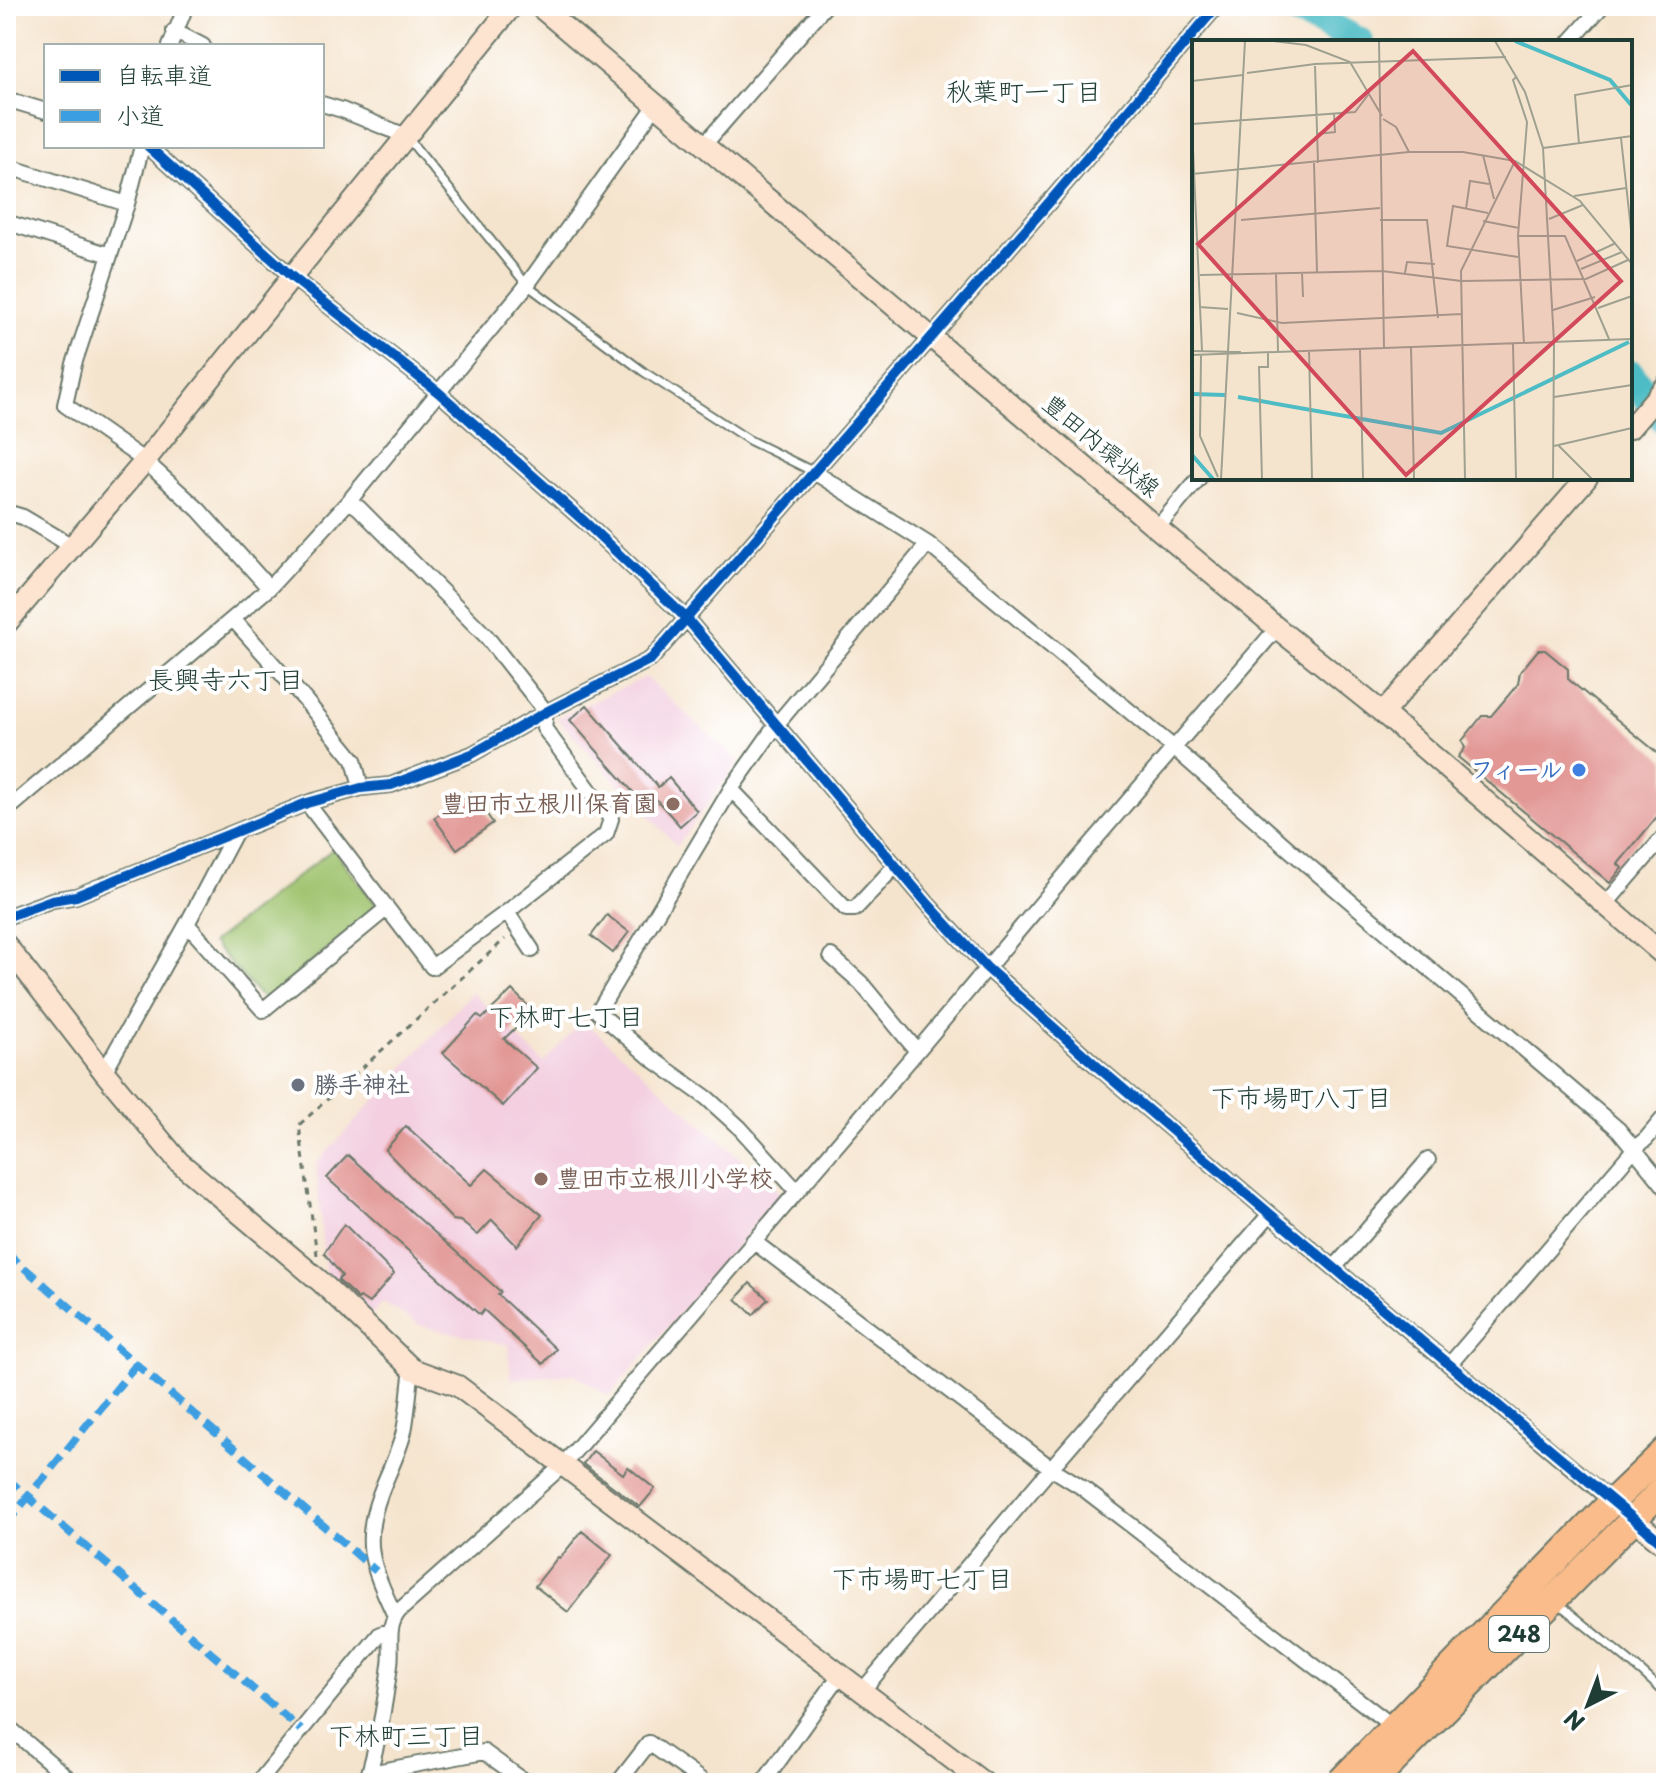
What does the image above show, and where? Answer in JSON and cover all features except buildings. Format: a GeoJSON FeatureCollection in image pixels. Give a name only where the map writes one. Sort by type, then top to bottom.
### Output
{"type":"FeatureCollection","features":[{"type":"Feature","properties":{"kind":"highway","name":"248"},"geometry":{"type":"LineString","coordinates":[[1339,1783],[1666,1450]]}},
{"type":"Feature","properties":{"kind":"highway","name":"248"},"geometry":{"type":"LineString","coordinates":[[1372,1783],[1666,1486]]}},
{"type":"Feature","properties":{"kind":"street"},"geometry":{"type":"LineString","coordinates":[[186,6],[172,39],[194,44]]}},
{"type":"Feature","properties":{"kind":"street"},"geometry":{"type":"LineString","coordinates":[[6,624],[145,461],[512,6]]}},
{"type":"Feature","properties":{"kind":"street","name":"豊田内環状線"},"geometry":{"type":"LineString","coordinates":[[539,6],[1157,528],[1383,713],[1666,957]]}},
{"type":"Feature","properties":{"kind":"street"},"geometry":{"type":"LineString","coordinates":[[703,146],[825,6]]}},
{"type":"Feature","properties":{"kind":"street"},"geometry":{"type":"LineString","coordinates":[[6,917],[52,900],[76,896],[307,803],[361,788],[391,785],[472,754],[546,712],[651,659],[1217,6]]}},
{"type":"Feature","properties":{"kind":"street"},"geometry":{"type":"LineString","coordinates":[[1572,40],[1602,6]]}},
{"type":"Feature","properties":{"kind":"street"},"geometry":{"type":"LineString","coordinates":[[6,99],[44,110]]}},
{"type":"Feature","properties":{"kind":"street"},"geometry":{"type":"LineString","coordinates":[[6,811],[269,588],[349,501],[527,285],[657,104]]}},
{"type":"Feature","properties":{"kind":"street"},"geometry":{"type":"LineString","coordinates":[[324,105],[406,136]]}},
{"type":"Feature","properties":{"kind":"street"},"geometry":{"type":"LineString","coordinates":[[141,148],[127,204],[74,364],[65,405],[145,461],[199,510],[269,588]]}},
{"type":"Feature","properties":{"kind":"street"},"geometry":{"type":"LineString","coordinates":[[150,148],[292,277],[438,392],[585,522],[687,619],[928,904],[986,967],[1270,1214],[1666,1546]]}},
{"type":"Feature","properties":{"kind":"street"},"geometry":{"type":"LineString","coordinates":[[6,166],[127,204]]}},
{"type":"Feature","properties":{"kind":"street"},"geometry":{"type":"LineString","coordinates":[[6,222],[110,255]]}},
{"type":"Feature","properties":{"kind":"street"},"geometry":{"type":"LineString","coordinates":[[1632,426],[1657,397]]}},
{"type":"Feature","properties":{"kind":"street"},"geometry":{"type":"LineString","coordinates":[[814,472],[928,544],[1174,748],[1618,1129],[1666,1188]]}},
{"type":"Feature","properties":{"kind":"street"},"geometry":{"type":"LineString","coordinates":[[1157,528],[1197,480]]}},
{"type":"Feature","properties":{"kind":"street"},"geometry":{"type":"LineString","coordinates":[[1383,713],[1585,480]]}},
{"type":"Feature","properties":{"kind":"street"},"geometry":{"type":"LineString","coordinates":[[307,803],[432,967],[606,834],[611,819],[544,728],[546,712],[486,636],[349,501]]}},
{"type":"Feature","properties":{"kind":"street"},"geometry":{"type":"LineString","coordinates":[[6,512],[23,517],[72,546]]}},
{"type":"Feature","properties":{"kind":"street"},"geometry":{"type":"LineString","coordinates":[[796,1190],[740,1128],[707,1098],[651,1058],[598,1012],[731,789],[777,724],[928,544]]}},
{"type":"Feature","properties":{"kind":"street"},"geometry":{"type":"LineString","coordinates":[[233,619],[354,760],[361,788]]}},
{"type":"Feature","properties":{"kind":"street"},"geometry":{"type":"LineString","coordinates":[[527,1783],[484,1752],[368,1778],[384,1708],[391,1661],[390,1631],[395,1616],[562,1466],[1277,628]]}},
{"type":"Feature","properties":{"kind":"street"},"geometry":{"type":"LineString","coordinates":[[731,789],[846,909],[855,909],[896,865]]}},
{"type":"Feature","properties":{"kind":"street"},"geometry":{"type":"LineString","coordinates":[[104,1072],[235,833]]}},
{"type":"Feature","properties":{"kind":"street"},"geometry":{"type":"LineString","coordinates":[[1605,905],[1666,834]]}},
{"type":"Feature","properties":{"kind":"street"},"geometry":{"type":"LineString","coordinates":[[187,924],[263,1010],[386,909]]}},
{"type":"Feature","properties":{"kind":"street"},"geometry":{"type":"LineString","coordinates":[[507,912],[532,950]]}},
{"type":"Feature","properties":{"kind":"street"},"geometry":{"type":"LineString","coordinates":[[6,945],[104,1072],[179,1162],[321,1282],[412,1369],[458,1386],[984,1783]]}},
{"type":"Feature","properties":{"kind":"street"},"geometry":{"type":"LineString","coordinates":[[831,956],[861,983],[917,1051]]}},
{"type":"Feature","properties":{"kind":"street"},"geometry":{"type":"LineString","coordinates":[[1450,1364],[1666,1115]]}},
{"type":"Feature","properties":{"kind":"street"},"geometry":{"type":"LineString","coordinates":[[1334,1268],[1428,1160]]}},
{"type":"Feature","properties":{"kind":"street"},"geometry":{"type":"LineString","coordinates":[[862,1691],[1270,1214]]}},
{"type":"Feature","properties":{"kind":"street"},"geometry":{"type":"LineString","coordinates":[[753,1241],[1051,1468],[1080,1486],[1395,1728]]}},
{"type":"Feature","properties":{"kind":"street"},"geometry":{"type":"LineString","coordinates":[[395,1616],[376,1571],[370,1549],[370,1528],[373,1512],[404,1431],[412,1369]]}},
{"type":"Feature","properties":{"kind":"street"},"geometry":{"type":"LineString","coordinates":[[258,1783],[380,1634],[390,1631]]}},
{"type":"Feature","properties":{"kind":"street"},"geometry":{"type":"LineString","coordinates":[[763,1783],[840,1675]]}},
{"type":"Feature","properties":{"kind":"street"},"geometry":{"type":"LineString","coordinates":[[6,1725],[74,1783]]}},
{"type":"Feature","properties":{"kind":"street"},"geometry":{"type":"LineString","coordinates":[[618,1783],[649,1743],[705,1783]]}},
{"type":"Feature","properties":{"kind":"lane"},"geometry":{"type":"LineString","coordinates":[[406,136],[527,285],[670,389],[749,440],[814,472]]}},
{"type":"Feature","properties":{"kind":"lane"},"geometry":{"type":"LineString","coordinates":[[1554,1599],[1666,1694]]}},
{"type":"Feature","properties":{"kind":"path"},"geometry":{"type":"LineString","coordinates":[[321,1282],[299,1125],[516,929]]}},
{"type":"Feature","properties":{"kind":"shaded area","name":"豊田市立根川保育園"},"geometry":{"type":"Polygon","coordinates":[[[646,677],[739,762],[677,846],[557,718],[646,677]]]}},
{"type":"Feature","properties":{"kind":"shaded area","name":"豊田市立根川小学校"},"geometry":{"type":"Polygon","coordinates":[[[472,992],[544,1063],[583,1020],[781,1194],[609,1396],[574,1374],[511,1379],[508,1345],[421,1326],[383,1302],[369,1317],[325,1275],[316,1164],[472,992]]]}},
{"type":"Feature","properties":{"kind":"green space"},"geometry":{"type":"Polygon","coordinates":[[[333,849],[375,903],[374,911],[268,998],[260,996],[212,943],[333,849]]]}},
{"type":"Feature","properties":{"kind":"waterway"},"geometry":{"type":"LineString","coordinates":[[1281,6],[1318,20],[1355,40]]}},
{"type":"Feature","properties":{"kind":"waterway"},"geometry":{"type":"LineString","coordinates":[[1632,377],[1666,421]]}},
{"type":"Feature","properties":{"kind":"marked path"},"geometry":{"type":"LineString","coordinates":[[6,1252],[376,1571]]}},
{"type":"Feature","properties":{"kind":"marked path"},"geometry":{"type":"LineString","coordinates":[[6,1524],[136,1365]]}},
{"type":"Feature","properties":{"kind":"marked path"},"geometry":{"type":"LineString","coordinates":[[6,1478],[301,1730]]}},
{"type":"Feature","properties":{"kind":"cycle path"},"geometry":{"type":"LineString","coordinates":[[6,917],[52,900],[76,896],[307,803],[361,788],[391,785],[472,754],[546,712],[651,659],[1217,6]]}},
{"type":"Feature","properties":{"kind":"cycle path"},"geometry":{"type":"LineString","coordinates":[[150,148],[292,277],[438,392],[585,522],[687,619],[928,904],[986,967],[1270,1214],[1666,1546]]}},
{"type":"Feature","properties":{"kind":"place","name":"フィール"},"geometry":{"type":"Point","coordinates":[1579,770]}},
{"type":"Feature","properties":{"kind":"place","name":"豊田市立根川保育園"},"geometry":{"type":"Point","coordinates":[673,804]}},
{"type":"Feature","properties":{"kind":"place","name":"勝手神社"},"geometry":{"type":"Point","coordinates":[298,1085]}},
{"type":"Feature","properties":{"kind":"place","name":"豊田市立根川小学校"},"geometry":{"type":"Point","coordinates":[541,1179]}},
{"type":"Feature","properties":{"kind":"district","name":"秋葉町一丁目"},"geometry":{"type":"Point","coordinates":[1024,92]}},
{"type":"Feature","properties":{"kind":"district","name":"長興寺六丁目"},"geometry":{"type":"Point","coordinates":[226,680]}},
{"type":"Feature","properties":{"kind":"district","name":"下林町七丁目"},"geometry":{"type":"Point","coordinates":[566,1017]}},
{"type":"Feature","properties":{"kind":"district","name":"下市場町八丁目"},"geometry":{"type":"Point","coordinates":[1301,1098]}},
{"type":"Feature","properties":{"kind":"district","name":"下市場町七丁目"},"geometry":{"type":"Point","coordinates":[922,1579]}},
{"type":"Feature","properties":{"kind":"district","name":"下林町三丁目"},"geometry":{"type":"Point","coordinates":[406,1736]}}]}
